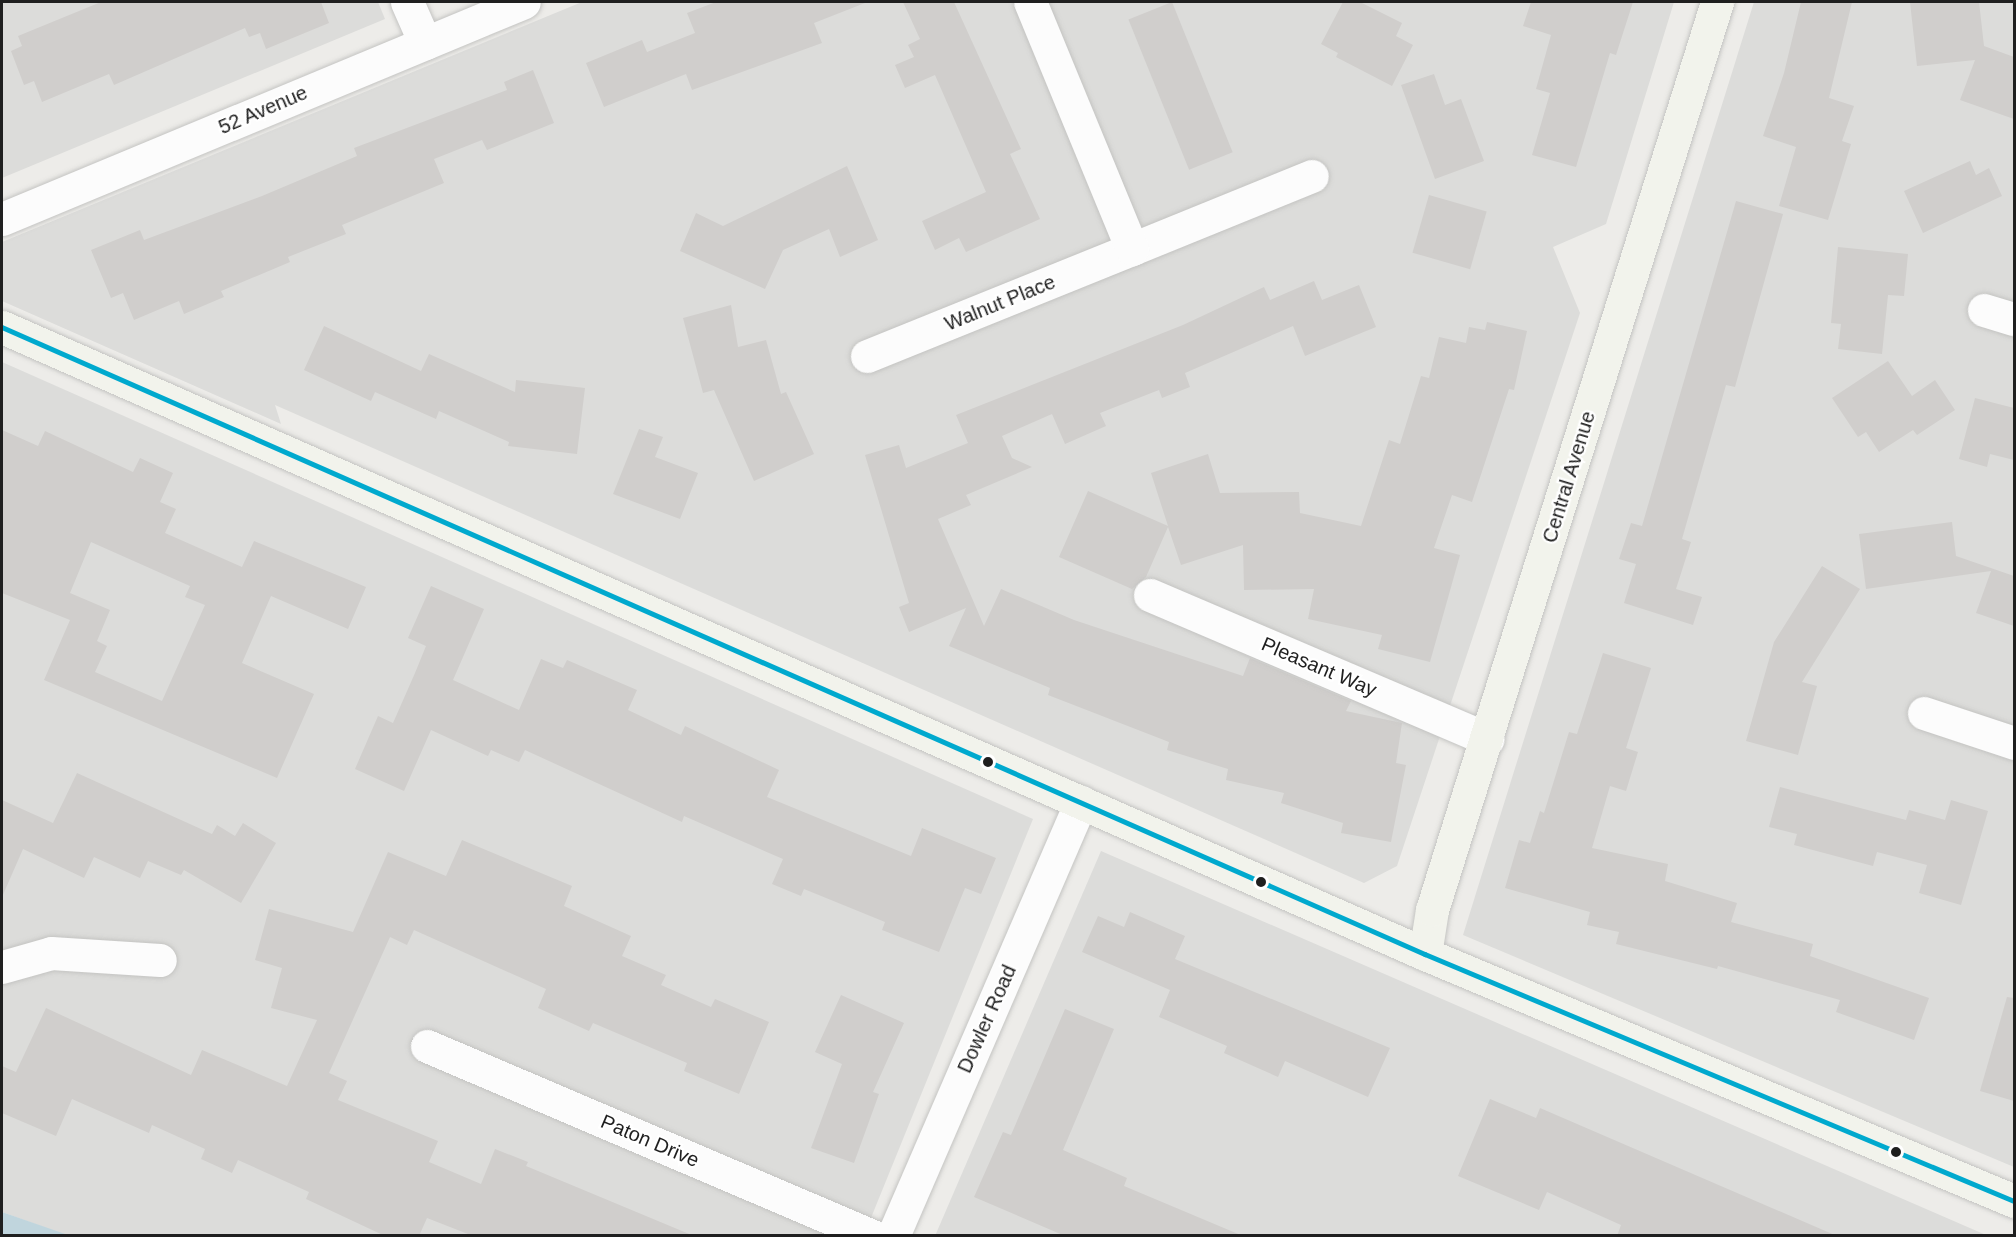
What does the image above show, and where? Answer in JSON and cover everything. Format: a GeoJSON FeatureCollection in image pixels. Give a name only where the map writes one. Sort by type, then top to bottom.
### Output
{"type":"FeatureCollection","features":[{"type":"Feature","properties":{"kind":"street"},"geometry":{"type":"LineString","coordinates":[[407,2],[425,43]]}},
{"type":"Feature","properties":{"kind":"street","name":"52 Avenue"},"geometry":{"type":"LineString","coordinates":[[2,219],[524,2]]}},
{"type":"Feature","properties":{"kind":"street"},"geometry":{"type":"LineString","coordinates":[[1030,2],[1132,249]]}},
{"type":"Feature","properties":{"kind":"street","name":"Central Avenue"},"geometry":{"type":"LineString","coordinates":[[1425,954],[1432,910],[1488,739],[1717,2]]}},
{"type":"Feature","properties":{"kind":"street","name":"Walnut Place"},"geometry":{"type":"LineString","coordinates":[[867,356],[1312,176]]}},
{"type":"Feature","properties":{"kind":"street"},"geometry":{"type":"LineString","coordinates":[[1984,310],[2014,319]]}},
{"type":"Feature","properties":{"kind":"street"},"geometry":{"type":"LineString","coordinates":[[2,327],[1425,954],[2014,1201]]}},
{"type":"Feature","properties":{"kind":"street","name":"Pleasant Way"},"geometry":{"type":"LineString","coordinates":[[1150,595],[1488,739]]}},
{"type":"Feature","properties":{"kind":"street"},"geometry":{"type":"LineString","coordinates":[[1924,713],[2014,744]]}},
{"type":"Feature","properties":{"kind":"street","name":"Dowler Road"},"geometry":{"type":"LineString","coordinates":[[893,1236],[1081,802]]}},
{"type":"Feature","properties":{"kind":"street"},"geometry":{"type":"LineString","coordinates":[[2,967],[51,953],[160,960]]}},
{"type":"Feature","properties":{"kind":"street","name":"Paton Drive"},"geometry":{"type":"LineString","coordinates":[[427,1046],[873,1236]]}},
{"type":"Feature","properties":{"kind":"shaded area"},"geometry":{"type":"Polygon","coordinates":[[[2,2],[378,2],[385,19],[2,178],[2,2]]]}},
{"type":"Feature","properties":{"kind":"shaded area"},"geometry":{"type":"Polygon","coordinates":[[[582,2],[1674,2],[1606,224],[1553,247],[1580,313],[1397,866],[1364,883],[275,405],[281,424],[2,301],[2,242],[582,2]]]}},
{"type":"Feature","properties":{"kind":"shaded area"},"geometry":{"type":"Polygon","coordinates":[[[1754,2],[2014,2],[2014,1167],[1463,935],[1754,2]]]}},
{"type":"Feature","properties":{"kind":"shaded area"},"geometry":{"type":"Polygon","coordinates":[[[2,362],[1033,819],[864,1235],[68,1236],[2,1212],[2,362]]]}},
{"type":"Feature","properties":{"kind":"shaded area"},"geometry":{"type":"Polygon","coordinates":[[[1101,851],[1986,1235],[935,1236],[1101,851]]]}},
{"type":"Feature","properties":{"kind":"water"},"geometry":{"type":"Polygon","coordinates":[[[2,1212],[68,1235],[2,1235],[2,1212]]]}},
{"type":"Feature","properties":{"kind":"building"},"geometry":{"type":"Polygon","coordinates":[[[101,2],[321,2],[329,23],[266,49],[260,33],[249,37],[245,28],[114,85],[109,74],[42,102],[34,81],[24,85],[11,51],[22,46],[18,36],[101,2]]]}},
{"type":"Feature","properties":{"kind":"building"},"geometry":{"type":"Polygon","coordinates":[[[716,2],[865,3],[814,23],[822,43],[692,90],[686,74],[604,107],[586,63],[642,40],[647,52],[695,33],[687,13],[716,2]]]}},
{"type":"Feature","properties":{"kind":"building"},"geometry":{"type":"Polygon","coordinates":[[[903,2],[954,2],[1021,149],[1010,154],[1040,219],[966,252],[959,238],[935,250],[922,221],[986,192],[935,75],[905,88],[895,65],[914,57],[908,45],[920,39],[903,2]]]}},
{"type":"Feature","properties":{"kind":"building"},"geometry":{"type":"Polygon","coordinates":[[[1172,2],[1233,152],[1189,170],[1128,20],[1172,2]]]}},
{"type":"Feature","properties":{"kind":"building"},"geometry":{"type":"Polygon","coordinates":[[[1343,2],[1360,2],[1402,23],[1396,36],[1413,45],[1392,86],[1336,57],[1338,53],[1321,44],[1343,2]]]}},
{"type":"Feature","properties":{"kind":"building"},"geometry":{"type":"Polygon","coordinates":[[[1531,2],[1633,2],[1616,55],[1610,53],[1576,167],[1532,155],[1550,93],[1536,89],[1551,35],[1523,26],[1531,2]]]}},
{"type":"Feature","properties":{"kind":"building"},"geometry":{"type":"Polygon","coordinates":[[[1801,2],[1852,2],[1829,98],[1854,106],[1842,141],[1851,144],[1828,220],[1779,206],[1796,147],[1763,136],[1784,73],[1801,2]]]}},
{"type":"Feature","properties":{"kind":"building"},"geometry":{"type":"Polygon","coordinates":[[[1910,2],[1979,2],[1984,46],[2014,57],[2014,119],[1960,100],[1975,60],[1917,66],[1910,2]]]}},
{"type":"Feature","properties":{"kind":"building"},"geometry":{"type":"Polygon","coordinates":[[[533,70],[554,123],[487,150],[482,140],[434,159],[444,183],[342,225],[346,234],[288,257],[290,262],[221,291],[224,297],[184,314],[179,301],[134,320],[123,293],[111,298],[91,250],[140,230],[144,240],[262,196],[357,156],[354,148],[507,90],[504,82],[533,70]]]}},
{"type":"Feature","properties":{"kind":"building"},"geometry":{"type":"Polygon","coordinates":[[[1434,74],[1445,105],[1461,99],[1484,161],[1435,179],[1401,85],[1434,74]]]}},
{"type":"Feature","properties":{"kind":"building"},"geometry":{"type":"Polygon","coordinates":[[[1970,161],[1976,175],[1989,168],[2002,196],[1923,233],[1904,191],[1970,161]]]}},
{"type":"Feature","properties":{"kind":"building"},"geometry":{"type":"Polygon","coordinates":[[[847,166],[878,240],[840,257],[829,229],[783,250],[765,289],[680,251],[696,213],[723,226],[847,166]]]}},
{"type":"Feature","properties":{"kind":"building"},"geometry":{"type":"Polygon","coordinates":[[[1429,195],[1487,212],[1470,269],[1412,253],[1429,195]]]}},
{"type":"Feature","properties":{"kind":"building"},"geometry":{"type":"Polygon","coordinates":[[[1736,201],[1783,214],[1735,387],[1726,385],[1682,539],[1691,542],[1676,589],[1702,597],[1693,625],[1624,603],[1636,564],[1619,559],[1631,523],[1642,526],[1736,201]]]}},
{"type":"Feature","properties":{"kind":"building"},"geometry":{"type":"Polygon","coordinates":[[[1838,247],[1908,254],[1904,296],[1888,295],[1882,354],[1838,349],[1841,324],[1831,323],[1838,247]]]}},
{"type":"Feature","properties":{"kind":"building"},"geometry":{"type":"Polygon","coordinates":[[[1314,281],[1322,300],[1359,285],[1376,327],[1305,356],[1293,326],[1185,373],[1190,387],[1162,398],[1159,390],[1100,413],[1106,426],[1065,444],[1052,414],[1002,436],[1012,458],[1032,467],[966,495],[971,505],[938,519],[984,626],[1001,589],[1074,620],[1243,676],[1250,658],[1351,701],[1346,711],[1402,723],[1396,763],[1406,765],[1391,842],[1341,833],[1343,823],[1281,803],[1284,793],[1226,780],[1228,769],[1167,750],[1169,742],[1048,695],[1050,688],[949,646],[966,608],[909,632],[899,607],[909,603],[865,455],[899,445],[906,468],[968,443],[956,415],[1183,325],[1264,287],[1270,300],[1314,281]]]}},
{"type":"Feature","properties":{"kind":"building"},"geometry":{"type":"Polygon","coordinates":[[[731,305],[738,347],[766,340],[781,394],[786,392],[814,454],[754,481],[714,390],[703,393],[683,318],[731,305]]]}},
{"type":"Feature","properties":{"kind":"building"},"geometry":{"type":"Polygon","coordinates":[[[1487,322],[1527,331],[1514,390],[1509,389],[1472,502],[1452,495],[1434,548],[1460,555],[1430,662],[1378,649],[1382,635],[1308,619],[1314,589],[1244,590],[1243,545],[1181,565],[1168,527],[1146,577],[1132,589],[1059,557],[1088,491],[1168,526],[1151,473],[1208,454],[1220,493],[1299,492],[1300,513],[1361,526],[1389,440],[1400,444],[1421,376],[1429,378],[1439,337],[1466,343],[1469,327],[1485,330],[1487,322]]]}},
{"type":"Feature","properties":{"kind":"building"},"geometry":{"type":"Polygon","coordinates":[[[324,326],[421,371],[429,354],[515,392],[516,380],[585,388],[577,454],[508,446],[509,442],[439,411],[436,419],[375,392],[371,401],[304,370],[324,326]]]}},
{"type":"Feature","properties":{"kind":"building"},"geometry":{"type":"Polygon","coordinates":[[[1888,361],[1912,396],[1935,380],[1955,410],[1917,435],[1913,430],[1879,452],[1866,432],[1858,437],[1832,398],[1888,361]]]}},
{"type":"Feature","properties":{"kind":"building"},"geometry":{"type":"Polygon","coordinates":[[[1975,398],[2014,408],[2014,460],[1990,454],[1987,467],[1959,459],[1975,398]]]}},
{"type":"Feature","properties":{"kind":"building"},"geometry":{"type":"Polygon","coordinates":[[[639,429],[663,437],[655,457],[698,473],[680,519],[613,494],[639,429]]]}},
{"type":"Feature","properties":{"kind":"building"},"geometry":{"type":"Polygon","coordinates":[[[2,430],[38,446],[45,431],[133,472],[140,458],[173,473],[160,502],[176,509],[165,533],[242,567],[254,541],[366,587],[348,629],[271,596],[242,663],[314,694],[277,778],[44,680],[70,620],[2,593],[2,430]],[[91,542],[70,593],[110,610],[97,641],[107,646],[95,672],[162,701],[205,605],[185,597],[190,586],[91,542]]]}},
{"type":"Feature","properties":{"kind":"building"},"geometry":{"type":"Polygon","coordinates":[[[1952,522],[1956,556],[2014,576],[2014,626],[1976,613],[1991,571],[1866,589],[1859,534],[1952,522]]]}},
{"type":"Feature","properties":{"kind":"building"},"geometry":{"type":"Polygon","coordinates":[[[1822,566],[1860,589],[1802,682],[1817,686],[1798,755],[1746,741],[1774,642],[1822,566]]]}},
{"type":"Feature","properties":{"kind":"building"},"geometry":{"type":"Polygon","coordinates":[[[431,586],[484,609],[453,680],[519,710],[541,659],[563,668],[567,660],[637,690],[628,710],[681,735],[685,726],[779,770],[767,797],[911,856],[922,828],[996,858],[981,894],[965,888],[939,952],[882,930],[885,922],[804,889],[801,896],[772,884],[783,859],[684,816],[682,822],[525,750],[519,762],[491,750],[488,756],[431,730],[404,791],[355,769],[378,716],[393,723],[415,673],[426,646],[408,638],[431,586]]]}},
{"type":"Feature","properties":{"kind":"building"},"geometry":{"type":"Polygon","coordinates":[[[1603,653],[1651,668],[1626,748],[1638,752],[1626,791],[1610,786],[1592,848],[1668,864],[1665,881],[1737,903],[1731,922],[1813,944],[1810,956],[1929,998],[1914,1040],[1836,1012],[1840,1000],[1718,966],[1717,969],[1616,944],[1619,932],[1587,925],[1590,912],[1505,888],[1519,840],[1530,843],[1540,811],[1544,813],[1569,732],[1577,734],[1603,653]]]}},
{"type":"Feature","properties":{"kind":"building"},"geometry":{"type":"Polygon","coordinates":[[[77,773],[212,834],[217,825],[235,836],[243,823],[276,843],[241,903],[184,870],[181,875],[148,861],[140,878],[94,857],[84,878],[23,849],[2,897],[2,800],[53,823],[77,773]]]}},
{"type":"Feature","properties":{"kind":"building"},"geometry":{"type":"Polygon","coordinates":[[[1780,787],[1906,820],[1909,810],[1945,820],[1951,800],[1988,811],[1961,905],[1919,893],[1927,865],[1877,852],[1873,866],[1794,845],[1797,834],[1769,827],[1780,787]]]}},
{"type":"Feature","properties":{"kind":"building"},"geometry":{"type":"Polygon","coordinates":[[[462,840],[572,886],[564,906],[631,936],[622,956],[666,975],[661,985],[711,1007],[715,999],[769,1022],[739,1094],[684,1071],[687,1063],[593,1023],[589,1031],[538,1008],[546,989],[414,930],[407,945],[390,937],[329,1073],[347,1081],[338,1100],[438,1141],[429,1162],[481,1184],[495,1149],[528,1162],[526,1166],[694,1236],[473,1236],[427,1218],[419,1236],[385,1236],[306,1199],[309,1192],[238,1160],[232,1173],[201,1159],[205,1149],[152,1125],[149,1133],[72,1099],[56,1136],[2,1113],[2,1066],[16,1072],[46,1008],[191,1075],[202,1050],[287,1086],[317,1020],[271,1008],[282,968],[255,960],[269,909],[353,932],[388,852],[446,876],[462,840]]]}},
{"type":"Feature","properties":{"kind":"building"},"geometry":{"type":"Polygon","coordinates":[[[1130,912],[1185,936],[1175,959],[1390,1048],[1368,1097],[1285,1061],[1278,1077],[1224,1053],[1227,1046],[1159,1017],[1170,990],[1082,952],[1098,916],[1124,927],[1130,912]]]}},
{"type":"Feature","properties":{"kind":"building"},"geometry":{"type":"Polygon","coordinates":[[[841,995],[904,1023],[873,1092],[879,1094],[854,1163],[811,1148],[842,1064],[815,1052],[841,995]]]}},
{"type":"Feature","properties":{"kind":"building"},"geometry":{"type":"Polygon","coordinates":[[[2007,997],[2014,998],[2014,1101],[1980,1091],[2007,997]]]}},
{"type":"Feature","properties":{"kind":"building"},"geometry":{"type":"Polygon","coordinates":[[[1065,1009],[1114,1029],[1063,1150],[1127,1178],[1124,1186],[1243,1236],[1065,1236],[974,1197],[1003,1132],[1011,1135],[1065,1009]]]}},
{"type":"Feature","properties":{"kind":"building"},"geometry":{"type":"Polygon","coordinates":[[[1490,1099],[1536,1118],[1540,1108],[1837,1236],[1617,1236],[1621,1225],[1547,1192],[1539,1210],[1458,1176],[1490,1099]]]}},
{"type":"Feature","properties":{"kind":"transit line"},"geometry":{"type":"LineString","coordinates":[[2,327],[1425,954],[2014,1201]]}}]}
